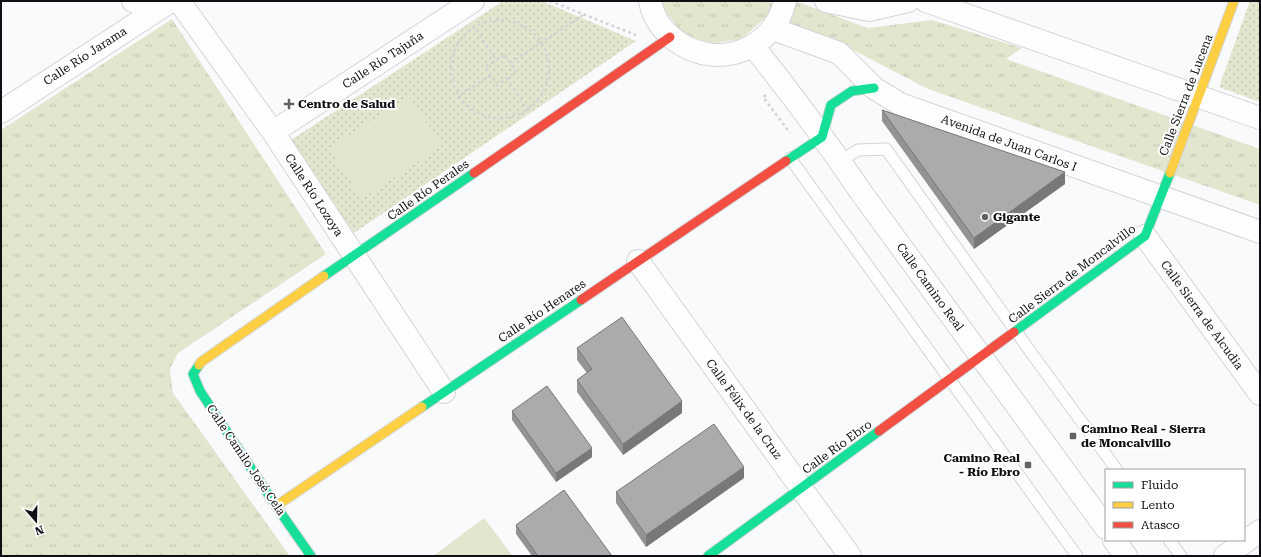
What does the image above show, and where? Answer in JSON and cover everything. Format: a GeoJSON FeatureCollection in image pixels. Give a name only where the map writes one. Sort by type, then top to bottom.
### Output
{"type":"FeatureCollection","features":[{"type":"Feature","properties":{"kind":"street"},"geometry":{"type":"LineString","coordinates":[[133,1],[163,5]]}},
{"type":"Feature","properties":{"kind":"street","name":"Calle Río Lozoya"},"geometry":{"type":"LineString","coordinates":[[178,1],[273,132],[444,392]]}},
{"type":"Feature","properties":{"kind":"street","name":"Calle Río Tajuña"},"geometry":{"type":"LineString","coordinates":[[273,132],[473,1]]}},
{"type":"Feature","properties":{"kind":"street"},"geometry":{"type":"LineString","coordinates":[[650,1],[651,8],[659,24],[670,37],[689,49],[710,55],[732,54],[753,46],[773,29],[783,12],[786,1]]}},
{"type":"Feature","properties":{"kind":"street"},"geometry":{"type":"LineString","coordinates":[[826,1],[868,10],[908,1]]}},
{"type":"Feature","properties":{"kind":"street"},"geometry":{"type":"LineString","coordinates":[[926,1],[1260,118]]}},
{"type":"Feature","properties":{"kind":"street","name":"Calle Sierra de Lucena"},"geometry":{"type":"LineString","coordinates":[[1160,197],[1234,1]]}},
{"type":"Feature","properties":{"kind":"street","name":"Calle Río Jarama"},"geometry":{"type":"LineString","coordinates":[[3,108],[163,5]]}},
{"type":"Feature","properties":{"kind":"street","name":"Avenida de Juan Carlos I"},"geometry":{"type":"LineString","coordinates":[[773,29],[839,53],[874,88],[900,104],[1260,232]]}},
{"type":"Feature","properties":{"kind":"street","name":"Calle Río Perales"},"geometry":{"type":"LineString","coordinates":[[200,362],[670,37]]}},
{"type":"Feature","properties":{"kind":"street","name":"Calle Camino Real"},"geometry":{"type":"LineString","coordinates":[[753,46],[783,83],[1105,527]]}},
{"type":"Feature","properties":{"kind":"street"},"geometry":{"type":"LineString","coordinates":[[822,137],[831,105],[852,91],[874,88]]}},
{"type":"Feature","properties":{"kind":"street","name":"Calle Río Henares"},"geometry":{"type":"LineString","coordinates":[[276,506],[822,137]]}},
{"type":"Feature","properties":{"kind":"street","name":"Calle Sierra de Moncalvillo"},"geometry":{"type":"LineString","coordinates":[[981,357],[1145,236],[1160,197]]}},
{"type":"Feature","properties":{"kind":"street","name":"Calle Sierra de Alcudia"},"geometry":{"type":"LineString","coordinates":[[1145,236],[1260,394]]}},
{"type":"Feature","properties":{"kind":"street","name":"Calle Félix de la Cruz"},"geometry":{"type":"LineString","coordinates":[[638,261],[850,556]]}},
{"type":"Feature","properties":{"kind":"street","name":"Calle Río Ebro"},"geometry":{"type":"LineString","coordinates":[[708,556],[981,357]]}},
{"type":"Feature","properties":{"kind":"street","name":"Calle Camilo José Cela"},"geometry":{"type":"LineString","coordinates":[[200,362],[193,374],[200,392],[311,556]]}},
{"type":"Feature","properties":{"kind":"street"},"geometry":{"type":"LineString","coordinates":[[1225,556],[1260,531]]}},
{"type":"Feature","properties":{"kind":"street"},"geometry":{"type":"LineString","coordinates":[[1115,541],[1126,556]]}},
{"type":"Feature","properties":{"kind":"lane"},"geometry":{"type":"LineString","coordinates":[[840,161],[858,150],[886,149],[1016,332],[1116,469]]}},
{"type":"Feature","properties":{"kind":"lane"},"geometry":{"type":"LineString","coordinates":[[790,158],[1077,556]]}},
{"type":"Feature","properties":{"kind":"lane"},"geometry":{"type":"LineString","coordinates":[[1170,541],[1181,556]]}},
{"type":"Feature","properties":{"kind":"path"},"geometry":{"type":"LineString","coordinates":[[550,1],[639,36],[638,46],[644,55]]}},
{"type":"Feature","properties":{"kind":"path"},"geometry":{"type":"LineString","coordinates":[[510,62],[583,15]]}},
{"type":"Feature","properties":{"kind":"path"},"geometry":{"type":"LineString","coordinates":[[492,20],[511,21],[528,28],[542,42],[549,60],[548,79],[542,97],[528,110],[510,118],[490,118],[472,110],[458,97],[451,78],[451,58],[459,40],[474,27],[492,20]]}},
{"type":"Feature","properties":{"kind":"path"},"geometry":{"type":"LineString","coordinates":[[472,23],[496,60]]}},
{"type":"Feature","properties":{"kind":"path"},"geometry":{"type":"LineString","coordinates":[[505,54],[510,62],[516,72],[497,85],[485,67],[505,54]]}},
{"type":"Feature","properties":{"kind":"path"},"geometry":{"type":"LineString","coordinates":[[458,97],[490,76]]}},
{"type":"Feature","properties":{"kind":"green space"},"geometry":{"type":"Polygon","coordinates":[[[503,1],[542,1],[636,41],[354,233],[291,140],[503,1]]]}},
{"type":"Feature","properties":{"kind":"green space"},"geometry":{"type":"Polygon","coordinates":[[[661,1],[795,1],[868,28],[932,20],[1022,48],[1006,59],[1260,149],[1260,205],[928,89],[834,40],[767,16],[742,39],[709,44],[683,34],[662,7],[661,1]]]}},
{"type":"Feature","properties":{"kind":"green space"},"geometry":{"type":"Polygon","coordinates":[[[1250,1],[1260,1],[1260,102],[1219,87],[1250,1]]]}},
{"type":"Feature","properties":{"kind":"green space"},"geometry":{"type":"Polygon","coordinates":[[[172,19],[326,254],[178,353],[170,369],[173,393],[290,556],[1,556],[1,130],[172,19]]]}},
{"type":"Feature","properties":{"kind":"green space"},"geometry":{"type":"Polygon","coordinates":[[[409,96],[442,146],[362,199],[329,149],[409,96]]]}},
{"type":"Feature","properties":{"kind":"green space"},"geometry":{"type":"Polygon","coordinates":[[[484,518],[513,556],[433,556],[484,518]]]}},
{"type":"Feature","properties":{"kind":"building","name":"Gigante"},"geometry":{"type":"Polygon","coordinates":[[[882,110],[1065,172],[974,238],[882,110]]]}},
{"type":"Feature","properties":{"kind":"building"},"geometry":{"type":"Polygon","coordinates":[[[622,317],[682,401],[623,444],[577,380],[592,369],[577,348],[622,317]]]}},
{"type":"Feature","properties":{"kind":"building"},"geometry":{"type":"Polygon","coordinates":[[[547,386],[592,448],[556,473],[512,411],[547,386]]]}},
{"type":"Feature","properties":{"kind":"building"},"geometry":{"type":"Polygon","coordinates":[[[714,424],[744,467],[646,535],[616,492],[714,424]]]}},
{"type":"Feature","properties":{"kind":"building"},"geometry":{"type":"Polygon","coordinates":[[[564,490],[612,556],[538,556],[516,525],[564,490]]]}},
{"type":"Feature","properties":{"kind":"traffic: fast"},"geometry":{"type":"LineString","coordinates":[[786,161],[822,137],[831,105],[852,91],[874,88]]}},
{"type":"Feature","properties":{"kind":"traffic: fast"},"geometry":{"type":"LineString","coordinates":[[324,276],[474,173]]}},
{"type":"Feature","properties":{"kind":"traffic: fast"},"geometry":{"type":"LineString","coordinates":[[1014,332],[1145,236],[1170,173]]}},
{"type":"Feature","properties":{"kind":"traffic: fast"},"geometry":{"type":"LineString","coordinates":[[422,407],[581,300]]}},
{"type":"Feature","properties":{"kind":"traffic: fast"},"geometry":{"type":"LineString","coordinates":[[199,365],[193,374],[200,391],[311,556]]}},
{"type":"Feature","properties":{"kind":"traffic: fast"},"geometry":{"type":"LineString","coordinates":[[708,556],[879,431]]}},
{"type":"Feature","properties":{"kind":"traffic: slow"},"geometry":{"type":"LineString","coordinates":[[1170,173],[1234,1]]}},
{"type":"Feature","properties":{"kind":"traffic: slow"},"geometry":{"type":"LineString","coordinates":[[199,365],[201,362],[324,276]]}},
{"type":"Feature","properties":{"kind":"traffic: slow"},"geometry":{"type":"LineString","coordinates":[[276,506],[422,407]]}},
{"type":"Feature","properties":{"kind":"traffic: jam"},"geometry":{"type":"LineString","coordinates":[[474,173],[670,37]]}},
{"type":"Feature","properties":{"kind":"traffic: jam"},"geometry":{"type":"LineString","coordinates":[[581,300],[786,161]]}},
{"type":"Feature","properties":{"kind":"traffic: jam"},"geometry":{"type":"LineString","coordinates":[[879,431],[1014,332]]}},
{"type":"Feature","properties":{"kind":"place","name":"Centro de Salud"},"geometry":{"type":"Point","coordinates":[289,104]}},
{"type":"Feature","properties":{"kind":"place","name":"Gigante"},"geometry":{"type":"Point","coordinates":[985,217]}},
{"type":"Feature","properties":{"kind":"place","name":"Camino Real - Sierra de Moncalvillo"},"geometry":{"type":"Point","coordinates":[1073,436]}},
{"type":"Feature","properties":{"kind":"place","name":"Camino Real - Río Ebro"},"geometry":{"type":"Point","coordinates":[1028,465]}}]}
